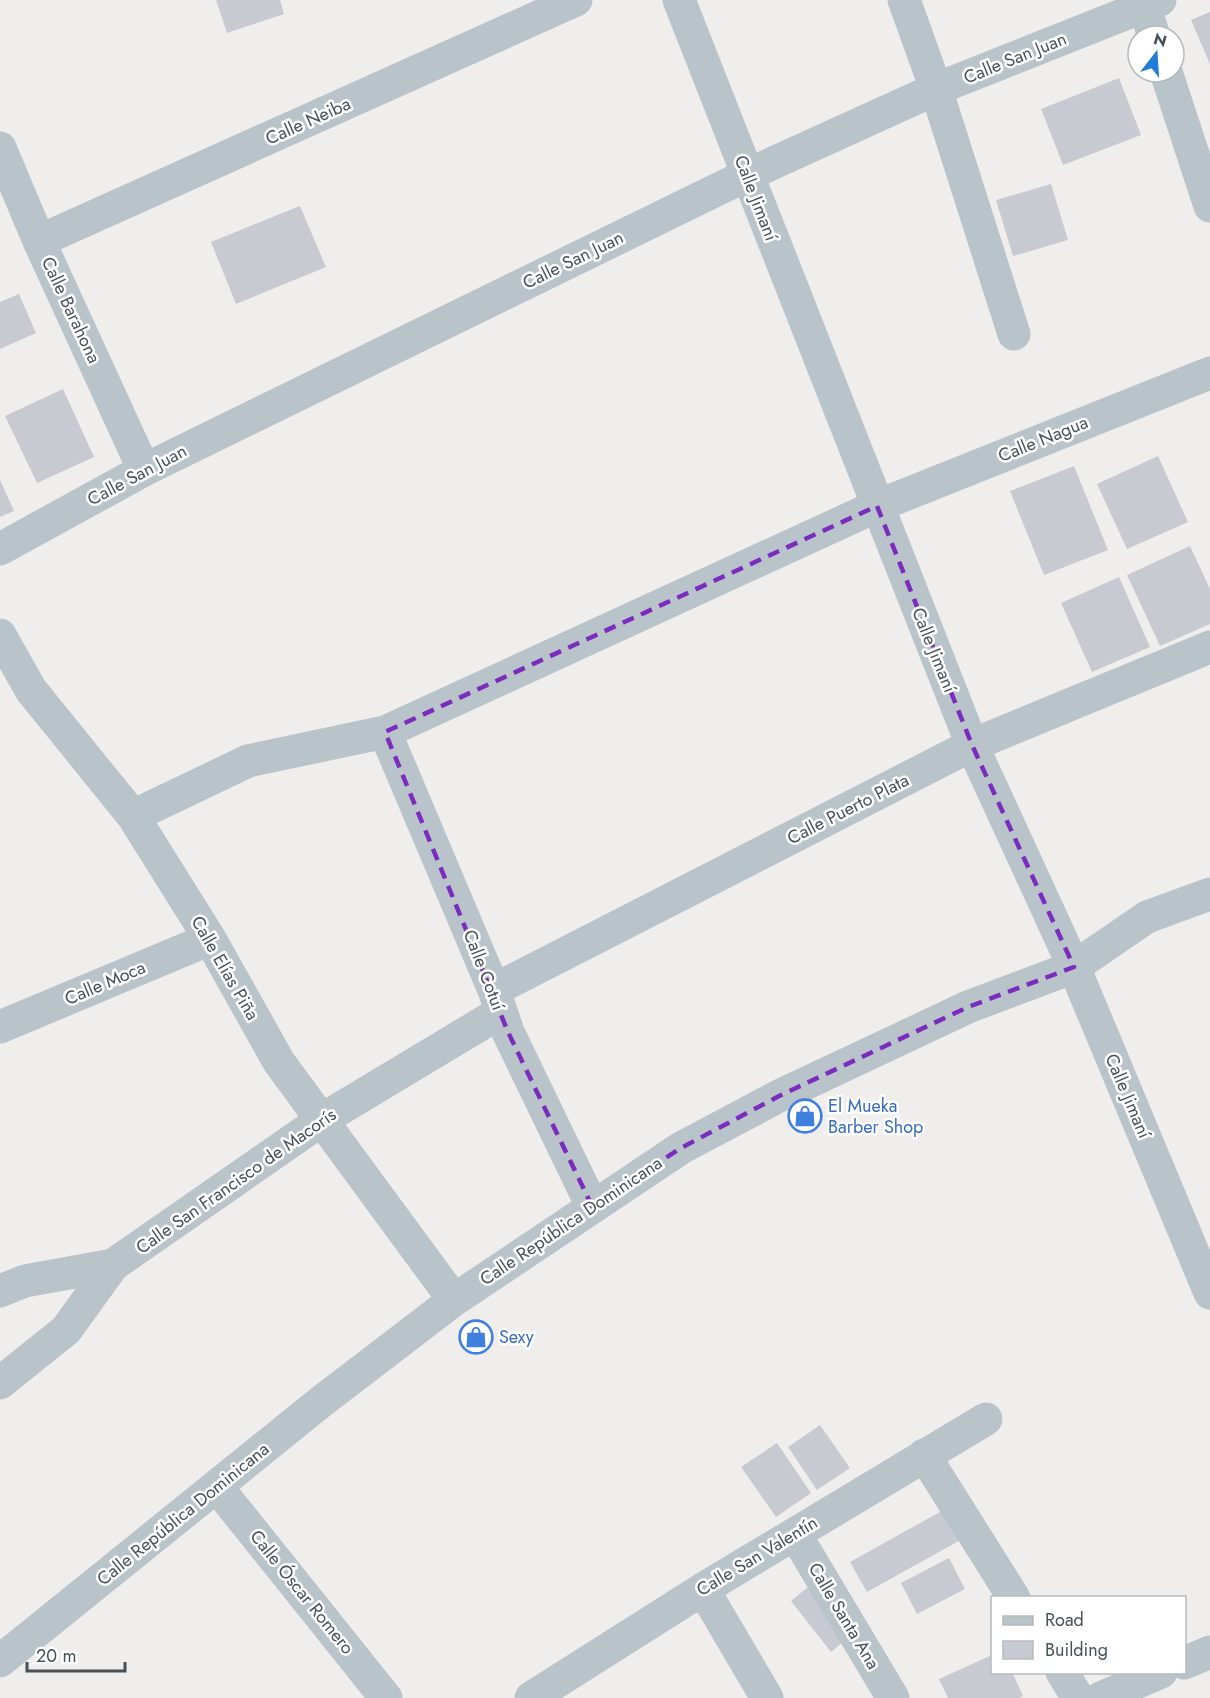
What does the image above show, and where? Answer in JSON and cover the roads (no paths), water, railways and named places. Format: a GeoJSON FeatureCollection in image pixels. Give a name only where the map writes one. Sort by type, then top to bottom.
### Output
{"type":"FeatureCollection","features":[{"type":"Feature","properties":{"kind":"street","name":"Calle Neiba"},"geometry":{"type":"LineString","coordinates":[[39,241],[576,0]]}},
{"type":"Feature","properties":{"kind":"street","name":"Calle Jimaní"},"geometry":{"type":"LineString","coordinates":[[679,0],[972,745],[1074,967],[1210,1293]]}},
{"type":"Feature","properties":{"kind":"street"},"geometry":{"type":"LineString","coordinates":[[904,0],[936,89],[1014,334]]}},
{"type":"Feature","properties":{"kind":"street","name":"Calle San Juan"},"geometry":{"type":"LineString","coordinates":[[0,549],[144,470],[747,175],[936,89],[1150,10]]}},
{"type":"Feature","properties":{"kind":"street"},"geometry":{"type":"LineString","coordinates":[[1170,84],[1210,206]]}},
{"type":"Feature","properties":{"kind":"street","name":"Calle Barahona"},"geometry":{"type":"LineString","coordinates":[[0,148],[39,241],[144,470]]}},
{"type":"Feature","properties":{"kind":"street","name":"Calle Nagua"},"geometry":{"type":"LineString","coordinates":[[133,816],[248,761],[385,732],[877,506],[1210,373]]}},
{"type":"Feature","properties":{"kind":"street","name":"Calle Elías Piña"},"geometry":{"type":"LineString","coordinates":[[0,634],[31,690],[133,816],[210,939],[279,1062],[454,1300]]}},
{"type":"Feature","properties":{"kind":"street","name":"Calle Puerto Plata"},"geometry":{"type":"LineString","coordinates":[[497,1001],[972,745],[1210,647]]}},
{"type":"Feature","properties":{"kind":"street","name":"Calle Cotuí"},"geometry":{"type":"LineString","coordinates":[[385,732],[508,1032],[592,1206]]}},
{"type":"Feature","properties":{"kind":"street","name":"Calle República Dominicana"},"geometry":{"type":"LineString","coordinates":[[0,1661],[322,1401],[454,1300],[681,1148],[778,1096],[968,1007],[1074,967],[1147,917],[1210,894]]}},
{"type":"Feature","properties":{"kind":"street","name":"Calle Moca"},"geometry":{"type":"LineString","coordinates":[[0,1027],[210,939]]}},
{"type":"Feature","properties":{"kind":"street","name":"Calle San Francisco de Macorís"},"geometry":{"type":"LineString","coordinates":[[0,1383],[66,1330],[113,1265],[497,1001]]}},
{"type":"Feature","properties":{"kind":"street"},"geometry":{"type":"LineString","coordinates":[[0,1292],[25,1281],[113,1265]]}},
{"type":"Feature","properties":{"kind":"street","name":"Calle San Valentín"},"geometry":{"type":"LineString","coordinates":[[531,1698],[703,1589],[986,1419]]}},
{"type":"Feature","properties":{"kind":"street"},"geometry":{"type":"LineString","coordinates":[[924,1455],[1013,1596]]}},
{"type":"Feature","properties":{"kind":"street","name":"Calle Óscar Romero"},"geometry":{"type":"LineString","coordinates":[[217,1487],[386,1698]]}},
{"type":"Feature","properties":{"kind":"street","name":"Calle Santa Ana"},"geometry":{"type":"LineString","coordinates":[[795,1534],[893,1698]]}},
{"type":"Feature","properties":{"kind":"street"},"geometry":{"type":"LineString","coordinates":[[703,1589],[767,1698]]}},
{"type":"Feature","properties":{"kind":"street"},"geometry":{"type":"LineString","coordinates":[[1186,1663],[1210,1652]]}},
{"type":"Feature","properties":{"kind":"street"},"geometry":{"type":"LineString","coordinates":[[1063,1674],[1078,1698]]}},
{"type":"Feature","properties":{"kind":"street"},"geometry":{"type":"LineString","coordinates":[[1101,1698],[1156,1674]]}},
{"type":"Feature","properties":{"kind":"place","name":"El Mueka Barber Shop"},"geometry":{"type":"Point","coordinates":[805,1116]}},
{"type":"Feature","properties":{"kind":"place","name":"Sexy"},"geometry":{"type":"Point","coordinates":[476,1337]}}]}
